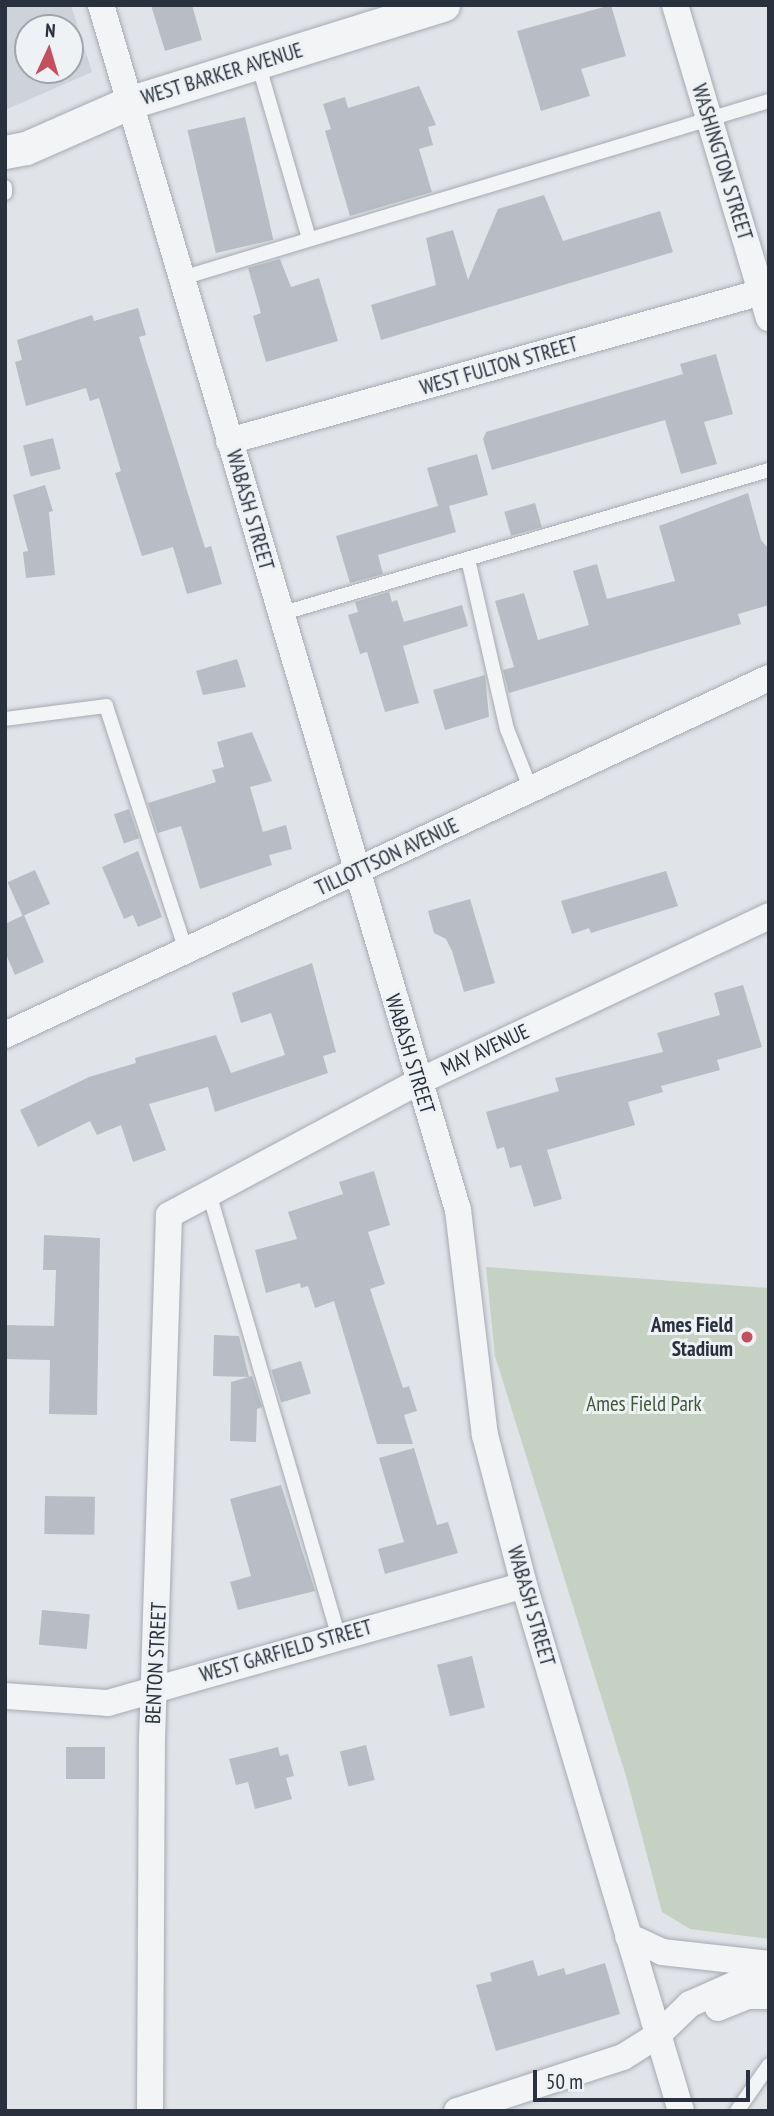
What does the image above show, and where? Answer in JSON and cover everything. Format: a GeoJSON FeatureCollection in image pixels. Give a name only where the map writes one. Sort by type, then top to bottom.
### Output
{"type":"FeatureCollection","features":[{"type":"Feature","properties":{"kind":"street","name":"WABASH STREET"},"geometry":{"type":"LineString","coordinates":[[101,5],[458,1210],[485,1435],[524,1585],[628,1936],[664,2030],[681,2111]]}},
{"type":"Feature","properties":{"kind":"street","name":"WEST BARKER AVENUE"},"geometry":{"type":"LineString","coordinates":[[5,152],[26,148],[131,102],[443,5]]}},
{"type":"Feature","properties":{"kind":"street","name":"WASHINGTON STREET"},"geometry":{"type":"LineString","coordinates":[[675,5],[765,292],[769,318]]}},
{"type":"Feature","properties":{"kind":"street","name":"WEST FULTON STREET"},"geometry":{"type":"LineString","coordinates":[[229,442],[765,292]]}},
{"type":"Feature","properties":{"kind":"street","name":"TILLOTTSON AVENUE"},"geometry":{"type":"LineString","coordinates":[[5,1035],[769,678]]}},
{"type":"Feature","properties":{"kind":"street","name":"MAY AVENUE"},"geometry":{"type":"LineString","coordinates":[[169,1214],[418,1082],[769,916]]}},
{"type":"Feature","properties":{"kind":"street","name":"BENTON STREET"},"geometry":{"type":"LineString","coordinates":[[150,2111],[154,1691],[169,1214]]}},
{"type":"Feature","properties":{"kind":"street","name":"WEST GARFIELD STREET"},"geometry":{"type":"LineString","coordinates":[[5,1696],[108,1703],[338,1635],[524,1585]]}},
{"type":"Feature","properties":{"kind":"street"},"geometry":{"type":"LineString","coordinates":[[628,1936],[662,1952],[769,1967]]}},
{"type":"Feature","properties":{"kind":"street"},"geometry":{"type":"LineString","coordinates":[[457,2111],[623,2057],[664,2030],[690,2004],[769,1967]]}},
{"type":"Feature","properties":{"kind":"street"},"geometry":{"type":"LineString","coordinates":[[664,2030],[748,1997],[769,1996]]}},
{"type":"Feature","properties":{"kind":"lane"},"geometry":{"type":"LineString","coordinates":[[258,63],[309,239]]}},
{"type":"Feature","properties":{"kind":"lane"},"geometry":{"type":"LineString","coordinates":[[182,278],[769,101]]}},
{"type":"Feature","properties":{"kind":"lane"},"geometry":{"type":"LineString","coordinates":[[5,187],[5,193]]}},
{"type":"Feature","properties":{"kind":"lane"},"geometry":{"type":"LineString","coordinates":[[280,614],[769,470]]}},
{"type":"Feature","properties":{"kind":"lane"},"geometry":{"type":"LineString","coordinates":[[468,559],[507,729],[531,790]]}},
{"type":"Feature","properties":{"kind":"lane"},"geometry":{"type":"LineString","coordinates":[[5,719],[106,706],[186,951]]}},
{"type":"Feature","properties":{"kind":"lane"},"geometry":{"type":"LineString","coordinates":[[209,1193],[338,1635]]}},
{"type":"Feature","properties":{"kind":"lane"},"geometry":{"type":"LineString","coordinates":[[737,2111],[769,2065]]}},
{"type":"Feature","properties":{"kind":"shaded area"},"geometry":{"type":"Polygon","coordinates":[[[5,5],[71,5],[74,14],[14,14],[14,84],[65,84],[5,110],[5,5]]]}},
{"type":"Feature","properties":{"kind":"shaded area"},"geometry":{"type":"Polygon","coordinates":[[[84,46],[92,72],[84,75],[84,46]]]}},
{"type":"Feature","properties":{"kind":"green space","name":"Ames Field Park"},"geometry":{"type":"Polygon","coordinates":[[[486,1267],[769,1288],[769,1939],[690,1929],[662,1912],[626,1776],[495,1356],[486,1267]]]}},
{"type":"Feature","properties":{"kind":"building"},"geometry":{"type":"Polygon","coordinates":[[[151,5],[192,5],[202,40],[165,51],[151,5]]]}},
{"type":"Feature","properties":{"kind":"building"},"geometry":{"type":"Polygon","coordinates":[[[611,5],[626,56],[581,69],[590,96],[541,111],[517,31],[611,5]]]}},
{"type":"Feature","properties":{"kind":"building"},"geometry":{"type":"Polygon","coordinates":[[[419,86],[436,125],[428,127],[433,145],[419,149],[432,192],[350,216],[325,131],[331,129],[323,104],[345,97],[348,108],[419,86]]]}},
{"type":"Feature","properties":{"kind":"building"},"geometry":{"type":"Polygon","coordinates":[[[245,117],[273,240],[216,253],[188,130],[245,117]]]}},
{"type":"Feature","properties":{"kind":"building"},"geometry":{"type":"Polygon","coordinates":[[[544,195],[563,241],[660,211],[673,252],[381,340],[371,305],[436,285],[426,238],[453,230],[468,280],[498,209],[544,195]]]}},
{"type":"Feature","properties":{"kind":"building"},"geometry":{"type":"Polygon","coordinates":[[[280,259],[291,287],[319,278],[338,341],[266,362],[253,316],[261,313],[248,268],[280,259]]]}},
{"type":"Feature","properties":{"kind":"building"},"geometry":{"type":"Polygon","coordinates":[[[138,308],[146,335],[139,337],[205,548],[211,546],[222,584],[187,594],[173,547],[142,556],[115,473],[121,471],[99,398],[90,401],[86,388],[26,406],[15,362],[22,360],[17,340],[92,315],[94,321],[138,308]]]}},
{"type":"Feature","properties":{"kind":"building"},"geometry":{"type":"Polygon","coordinates":[[[716,354],[733,414],[704,422],[717,464],[681,474],[665,420],[492,470],[483,439],[486,432],[683,374],[680,364],[716,354]]]}},
{"type":"Feature","properties":{"kind":"building"},"geometry":{"type":"Polygon","coordinates":[[[53,438],[61,469],[31,477],[23,445],[53,438]]]}},
{"type":"Feature","properties":{"kind":"building"},"geometry":{"type":"Polygon","coordinates":[[[477,454],[488,495],[449,506],[456,532],[378,555],[383,574],[350,583],[336,536],[438,506],[427,468],[477,454]]]}},
{"type":"Feature","properties":{"kind":"building"},"geometry":{"type":"Polygon","coordinates":[[[45,485],[53,511],[49,512],[55,575],[26,578],[23,552],[28,551],[13,495],[45,485]]]}},
{"type":"Feature","properties":{"kind":"building"},"geometry":{"type":"Polygon","coordinates":[[[748,493],[761,540],[769,549],[769,605],[738,614],[741,624],[509,693],[503,670],[514,667],[495,601],[524,593],[538,640],[589,625],[573,571],[597,564],[607,599],[675,581],[659,526],[748,493]]]}},
{"type":"Feature","properties":{"kind":"building"},"geometry":{"type":"Polygon","coordinates":[[[535,503],[542,527],[511,536],[504,512],[535,503]]]}},
{"type":"Feature","properties":{"kind":"building"},"geometry":{"type":"Polygon","coordinates":[[[389,592],[392,602],[397,600],[404,622],[462,605],[468,626],[403,646],[419,703],[385,712],[367,652],[360,654],[348,615],[358,612],[355,602],[389,592]]]}},
{"type":"Feature","properties":{"kind":"building"},"geometry":{"type":"Polygon","coordinates":[[[237,659],[246,687],[203,695],[196,671],[237,659]]]}},
{"type":"Feature","properties":{"kind":"building"},"geometry":{"type":"Polygon","coordinates":[[[485,675],[489,717],[445,730],[433,690],[485,675]]]}},
{"type":"Feature","properties":{"kind":"building"},"geometry":{"type":"Polygon","coordinates":[[[252,732],[272,781],[250,787],[263,832],[286,825],[292,849],[269,855],[272,865],[200,889],[181,826],[158,833],[148,803],[216,782],[212,770],[224,767],[217,742],[252,732]]]}},
{"type":"Feature","properties":{"kind":"building"},"geometry":{"type":"Polygon","coordinates":[[[129,809],[139,838],[124,844],[114,814],[129,809]]]}},
{"type":"Feature","properties":{"kind":"building"},"geometry":{"type":"Polygon","coordinates":[[[138,851],[162,917],[138,927],[133,915],[124,919],[102,867],[138,851]]]}},
{"type":"Feature","properties":{"kind":"building"},"geometry":{"type":"Polygon","coordinates":[[[35,870],[50,904],[23,916],[8,882],[35,870]]]}},
{"type":"Feature","properties":{"kind":"building"},"geometry":{"type":"Polygon","coordinates":[[[666,871],[678,906],[591,933],[589,928],[572,934],[561,901],[666,871]]]}},
{"type":"Feature","properties":{"kind":"building"},"geometry":{"type":"Polygon","coordinates":[[[470,899],[495,983],[464,992],[452,951],[446,939],[434,933],[428,911],[470,899]]]}},
{"type":"Feature","properties":{"kind":"building"},"geometry":{"type":"Polygon","coordinates":[[[24,915],[44,962],[15,975],[5,952],[5,924],[24,915]]]}},
{"type":"Feature","properties":{"kind":"building"},"geometry":{"type":"Polygon","coordinates":[[[312,963],[336,1052],[323,1056],[328,1073],[215,1112],[208,1087],[149,1104],[166,1150],[133,1162],[121,1125],[97,1135],[90,1121],[38,1147],[20,1110],[89,1077],[136,1063],[135,1058],[216,1035],[231,1073],[285,1055],[271,1013],[241,1023],[232,993],[312,963]]]}},
{"type":"Feature","properties":{"kind":"building"},"geometry":{"type":"Polygon","coordinates":[[[743,985],[762,1047],[717,1060],[720,1070],[661,1086],[663,1092],[628,1102],[635,1125],[547,1150],[562,1199],[534,1207],[521,1165],[510,1168],[504,1147],[497,1149],[486,1112],[559,1091],[555,1078],[663,1052],[657,1033],[720,1015],[714,993],[743,985]]]}},
{"type":"Feature","properties":{"kind":"building"},"geometry":{"type":"Polygon","coordinates":[[[374,1171],[390,1225],[368,1232],[385,1284],[370,1289],[403,1388],[409,1386],[417,1411],[404,1415],[413,1444],[377,1444],[334,1301],[315,1308],[308,1286],[301,1288],[300,1283],[266,1293],[255,1250],[297,1239],[288,1212],[343,1194],[339,1182],[374,1171]]]}},
{"type":"Feature","properties":{"kind":"building"},"geometry":{"type":"Polygon","coordinates":[[[44,1235],[100,1238],[97,1415],[49,1414],[50,1360],[5,1359],[5,1325],[54,1326],[56,1270],[43,1270],[44,1235]]]}},
{"type":"Feature","properties":{"kind":"building"},"geometry":{"type":"Polygon","coordinates":[[[214,1335],[239,1336],[249,1377],[213,1376],[214,1335]]]}},
{"type":"Feature","properties":{"kind":"building"},"geometry":{"type":"Polygon","coordinates":[[[301,1361],[311,1394],[281,1403],[271,1370],[301,1361]]]}},
{"type":"Feature","properties":{"kind":"building"},"geometry":{"type":"Polygon","coordinates":[[[252,1376],[262,1407],[257,1409],[256,1442],[230,1441],[231,1382],[252,1376]]]}},
{"type":"Feature","properties":{"kind":"building"},"geometry":{"type":"Polygon","coordinates":[[[414,1448],[437,1525],[448,1522],[458,1553],[385,1574],[378,1549],[404,1542],[379,1458],[414,1448]]]}},
{"type":"Feature","properties":{"kind":"building"},"geometry":{"type":"Polygon","coordinates":[[[281,1485],[315,1591],[238,1610],[230,1582],[251,1576],[230,1499],[281,1485]]]}},
{"type":"Feature","properties":{"kind":"building"},"geometry":{"type":"Polygon","coordinates":[[[45,1496],[95,1497],[94,1535],[44,1534],[45,1496]]]}},
{"type":"Feature","properties":{"kind":"building"},"geometry":{"type":"Polygon","coordinates":[[[42,1610],[90,1614],[87,1649],[39,1645],[42,1610]]]}},
{"type":"Feature","properties":{"kind":"building"},"geometry":{"type":"Polygon","coordinates":[[[472,1656],[485,1707],[450,1716],[437,1665],[472,1656]]]}},
{"type":"Feature","properties":{"kind":"building"},"geometry":{"type":"Polygon","coordinates":[[[366,1745],[375,1780],[349,1786],[340,1752],[366,1745]]]}},
{"type":"Feature","properties":{"kind":"building"},"geometry":{"type":"Polygon","coordinates":[[[66,1747],[105,1747],[105,1779],[66,1779],[66,1747]]]}},
{"type":"Feature","properties":{"kind":"building"},"geometry":{"type":"Polygon","coordinates":[[[278,1747],[280,1756],[288,1754],[294,1776],[286,1778],[292,1799],[255,1809],[248,1782],[236,1785],[229,1759],[278,1747]]]}},
{"type":"Feature","properties":{"kind":"building"},"geometry":{"type":"Polygon","coordinates":[[[533,1960],[538,1976],[564,1968],[566,1975],[605,1963],[620,2014],[496,2051],[476,1985],[492,1981],[490,1973],[533,1960]]]}},
{"type":"Feature","properties":{"kind":"place","name":"Ames Field Stadium"},"geometry":{"type":"Point","coordinates":[747,1337]}}]}
